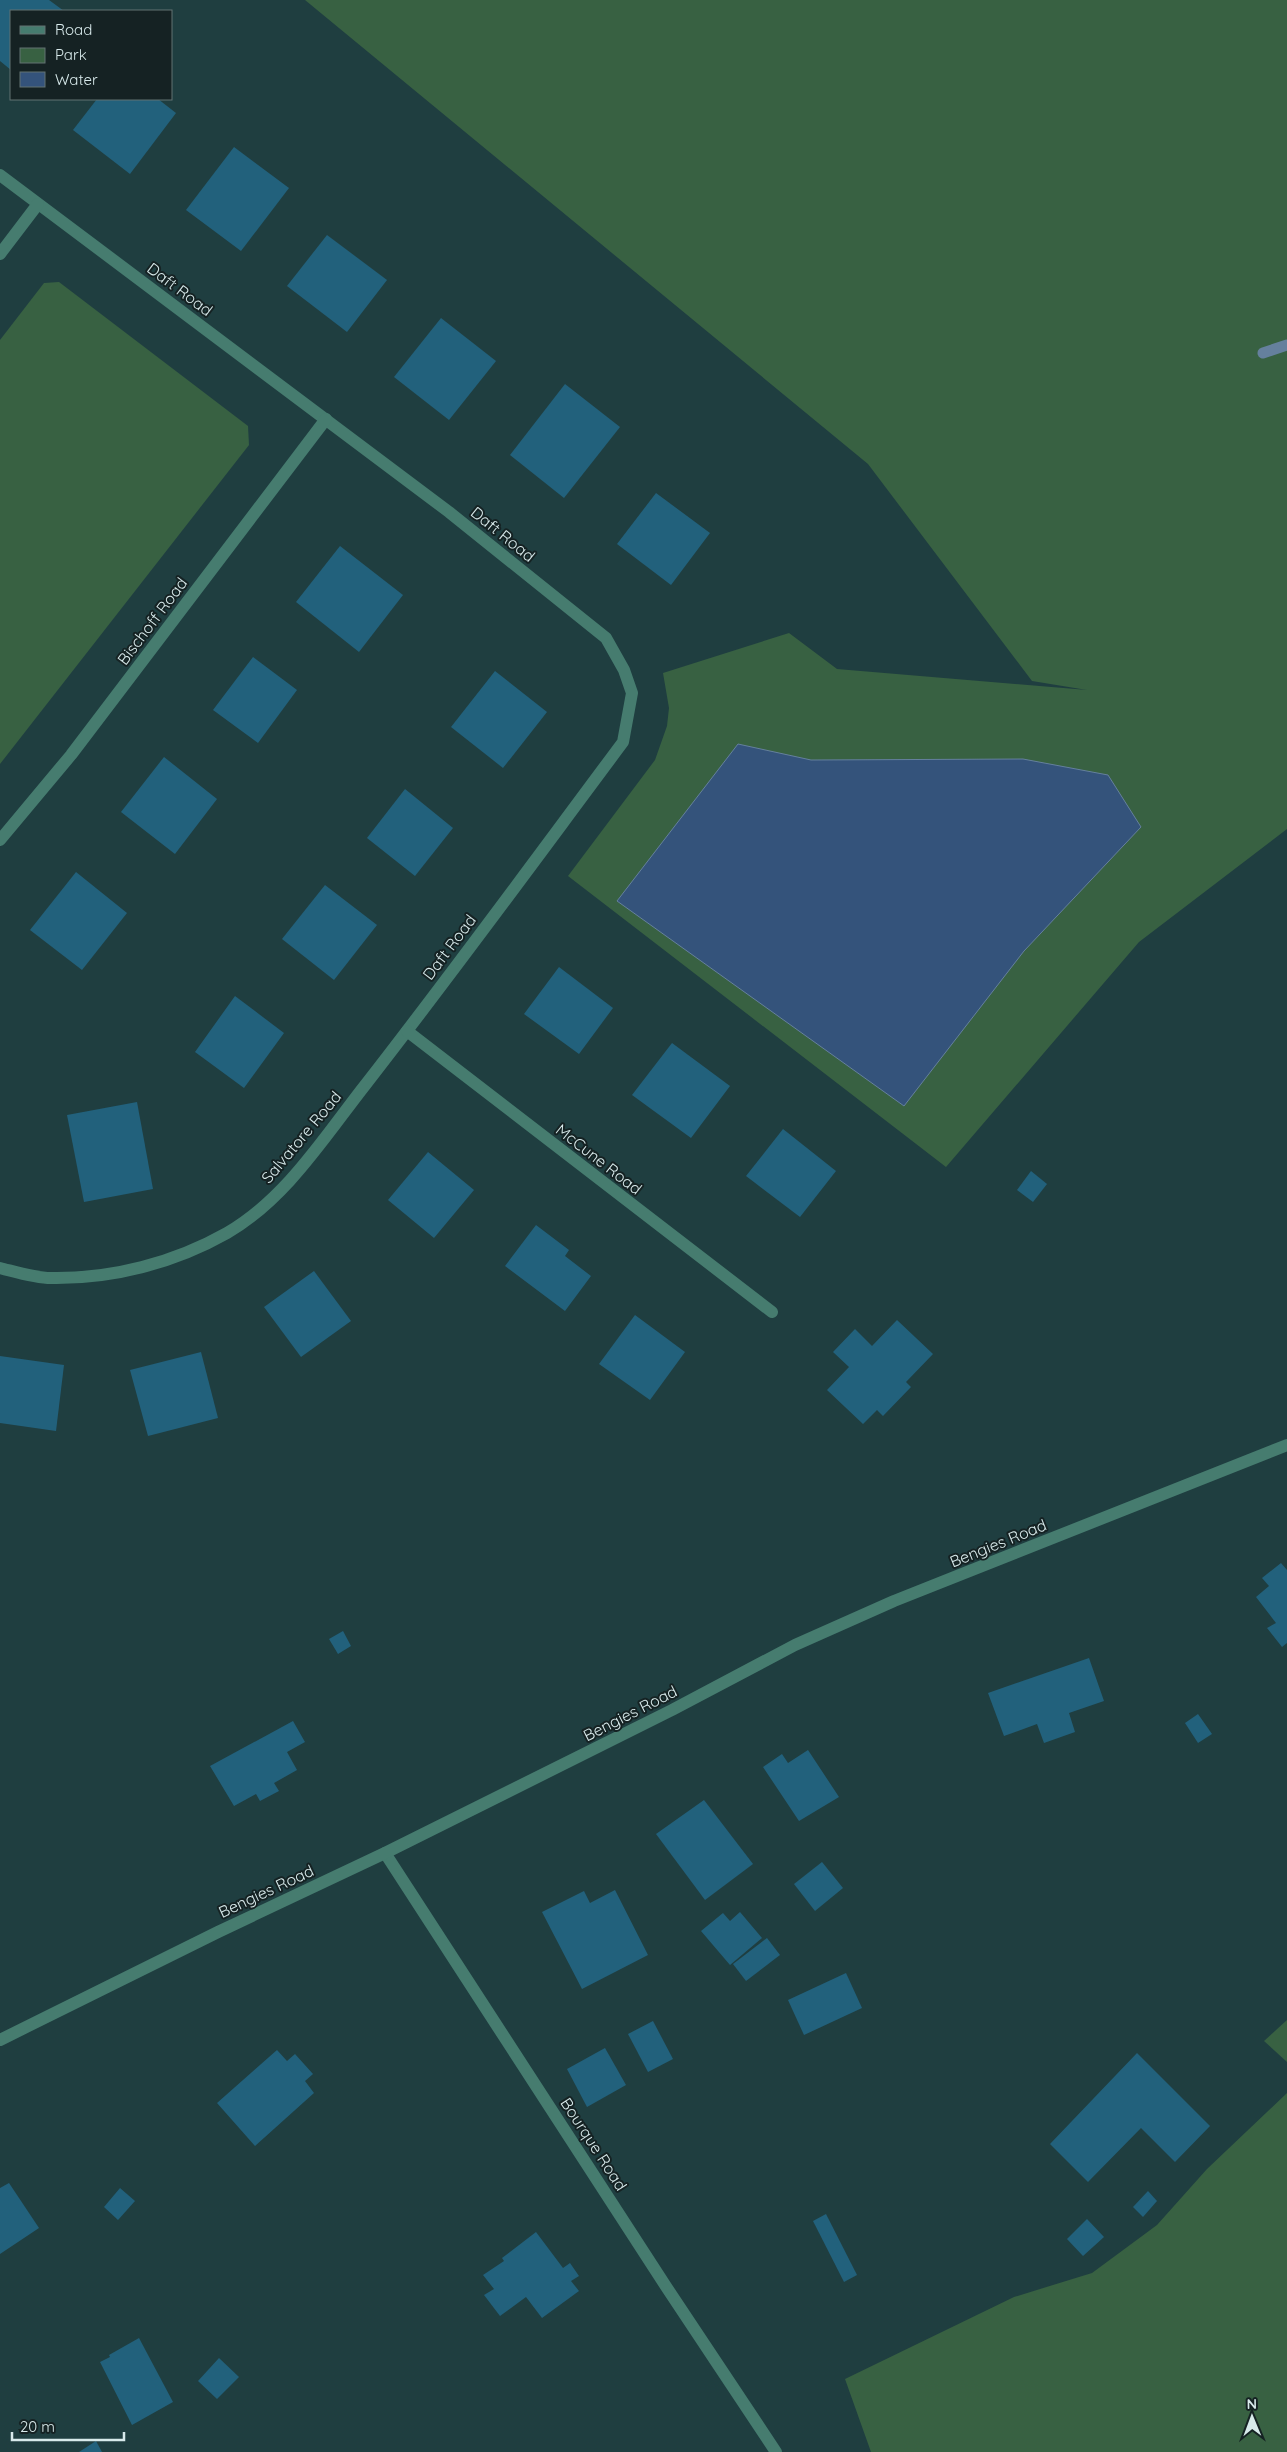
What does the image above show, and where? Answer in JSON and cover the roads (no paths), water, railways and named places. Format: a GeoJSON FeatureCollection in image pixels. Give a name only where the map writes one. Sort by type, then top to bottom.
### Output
{"type":"FeatureCollection","features":[{"type":"Feature","properties":{"kind":"street","name":"Daft Road"},"geometry":{"type":"LineString","coordinates":[[0,175],[449,512],[606,638],[624,670],[632,693],[623,742],[407,1031]]}},
{"type":"Feature","properties":{"kind":"street"},"geometry":{"type":"LineString","coordinates":[[0,254],[38,204]]}},
{"type":"Feature","properties":{"kind":"street","name":"Bischoff Road"},"geometry":{"type":"LineString","coordinates":[[0,840],[71,755],[326,419]]}},
{"type":"Feature","properties":{"kind":"street","name":"Salvatore Road"},"geometry":{"type":"LineString","coordinates":[[0,1268],[50,1278],[116,1274],[176,1257],[228,1232],[264,1206],[291,1179],[407,1031]]}},
{"type":"Feature","properties":{"kind":"street","name":"McCune Road"},"geometry":{"type":"LineString","coordinates":[[407,1031],[772,1312]]}},
{"type":"Feature","properties":{"kind":"street","name":"Bengies Road"},"geometry":{"type":"LineString","coordinates":[[0,2040],[218,1932],[385,1853],[672,1710],[795,1645],[894,1601],[1287,1445]]}},
{"type":"Feature","properties":{"kind":"street","name":"Bourque Road"},"geometry":{"type":"LineString","coordinates":[[385,1853],[667,2288],[776,2452]]}},
{"type":"Feature","properties":{"kind":"water"},"geometry":{"type":"Polygon","coordinates":[[[738,744],[811,760],[1023,759],[1108,775],[1141,827],[1024,951],[904,1106],[617,901],[738,744]]]}},
{"type":"Feature","properties":{"kind":"waterway"},"geometry":{"type":"LineString","coordinates":[[1263,353],[1287,345]]}}]}
